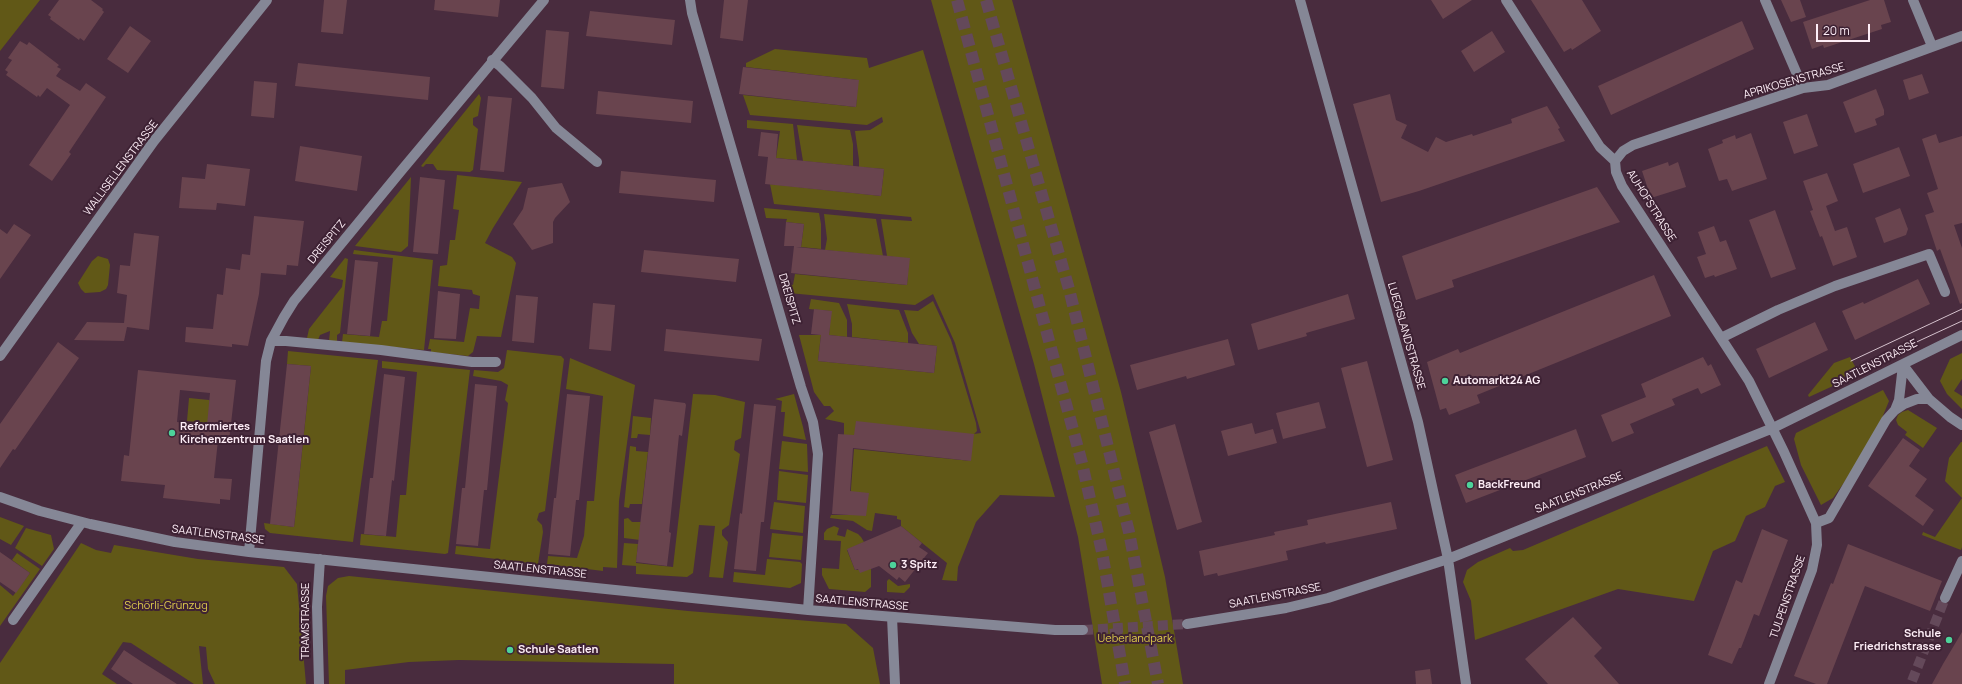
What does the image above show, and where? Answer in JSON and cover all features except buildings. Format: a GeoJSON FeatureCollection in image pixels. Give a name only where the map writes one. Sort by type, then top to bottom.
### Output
{"type":"FeatureCollection","features":[{"type":"Feature","properties":{"kind":"street","name":"WALLISELLENSTRASSE"},"geometry":{"type":"LineString","coordinates":[[0,356],[154,141],[268,0]]}},
{"type":"Feature","properties":{"kind":"street","name":"DREISPITZ"},"geometry":{"type":"LineString","coordinates":[[249,552],[266,361],[271,341],[294,301],[492,60],[544,0]]}},
{"type":"Feature","properties":{"kind":"street","name":"DREISPITZ"},"geometry":{"type":"LineString","coordinates":[[690,0],[692,13],[801,387],[813,422],[818,454],[808,610]]}},
{"type":"Feature","properties":{"kind":"street","name":"LUEGISLANDSTRASSE"},"geometry":{"type":"LineString","coordinates":[[1300,0],[1418,422],[1448,559],[1466,684]]}},
{"type":"Feature","properties":{"kind":"street","name":"AUHOFSTRASSE"},"geometry":{"type":"LineString","coordinates":[[1506,0],[1600,147],[1614,161],[1616,172],[1622,186],[1749,381],[1773,428]]}},
{"type":"Feature","properties":{"kind":"street"},"geometry":{"type":"LineString","coordinates":[[1765,0],[1803,88]]}},
{"type":"Feature","properties":{"kind":"street"},"geometry":{"type":"LineString","coordinates":[[1913,0],[1932,46]]}},
{"type":"Feature","properties":{"kind":"street","name":"APRIKOSENSTRASSE"},"geometry":{"type":"LineString","coordinates":[[1614,161],[1623,151],[1633,145],[1803,88],[1828,85],[1962,36]]}},
{"type":"Feature","properties":{"kind":"street"},"geometry":{"type":"LineString","coordinates":[[492,60],[532,98],[556,128],[597,162]]}},
{"type":"Feature","properties":{"kind":"street"},"geometry":{"type":"LineString","coordinates":[[1721,338],[1778,310],[1835,286],[1929,254],[1945,292]]}},
{"type":"Feature","properties":{"kind":"street","name":"SAATLENSTRASSE"},"geometry":{"type":"LineString","coordinates":[[1187,624],[1286,608],[1328,598],[1448,559],[1773,428],[1962,335]]}},
{"type":"Feature","properties":{"kind":"street"},"geometry":{"type":"LineString","coordinates":[[271,341],[286,341],[381,350],[472,362],[496,362]]}},
{"type":"Feature","properties":{"kind":"street"},"geometry":{"type":"LineString","coordinates":[[1903,365],[1929,399],[1962,425]]}},
{"type":"Feature","properties":{"kind":"street"},"geometry":{"type":"LineString","coordinates":[[1816,523],[1829,518],[1886,420],[1894,410],[1899,400],[1903,365]]}},
{"type":"Feature","properties":{"kind":"street"},"geometry":{"type":"LineString","coordinates":[[1894,410],[1911,402],[1929,399]]}},
{"type":"Feature","properties":{"kind":"street","name":"TULPENSTRASSE"},"geometry":{"type":"LineString","coordinates":[[1769,684],[1812,570],[1817,544],[1816,523],[1773,428]]}},
{"type":"Feature","properties":{"kind":"street","name":"SAATLENSTRASSE"},"geometry":{"type":"LineString","coordinates":[[0,497],[40,511],[82,522],[175,542],[249,552],[808,610],[1055,630],[1083,630]]}},
{"type":"Feature","properties":{"kind":"street"},"geometry":{"type":"LineString","coordinates":[[13,620],[82,522]]}},
{"type":"Feature","properties":{"kind":"street","name":"TRAMSTRASSE"},"geometry":{"type":"LineString","coordinates":[[319,684],[317,607],[320,559]]}},
{"type":"Feature","properties":{"kind":"street"},"geometry":{"type":"LineString","coordinates":[[1945,598],[1962,561]]}},
{"type":"Feature","properties":{"kind":"street"},"geometry":{"type":"LineString","coordinates":[[892,617],[895,684]]}},
{"type":"Feature","properties":{"kind":"green space"},"geometry":{"type":"Polygon","coordinates":[[[0,0],[40,0],[0,51],[0,0]]]}},
{"type":"Feature","properties":{"kind":"green space","name":"Ueberlandpark"},"geometry":{"type":"Polygon","coordinates":[[[931,0],[1012,0],[1121,392],[1165,577],[1183,684],[1102,684],[1078,537],[1034,364],[931,0]]]}},
{"type":"Feature","properties":{"kind":"green space"},"geometry":{"type":"Polygon","coordinates":[[[775,49],[867,58],[869,68],[923,50],[1055,497],[1000,495],[976,522],[958,567],[957,581],[942,580],[947,563],[901,526],[901,520],[897,519],[897,516],[875,513],[872,531],[867,530],[853,521],[830,518],[831,515],[849,515],[854,449],[971,461],[844,435],[844,423],[825,419],[834,411],[830,406],[824,406],[814,392],[799,335],[821,335],[818,361],[934,373],[937,346],[919,344],[912,333],[904,310],[918,311],[933,301],[951,340],[976,423],[977,431],[974,434],[981,433],[955,343],[933,294],[915,305],[789,293],[787,284],[793,285],[795,274],[907,285],[909,259],[887,256],[881,219],[912,221],[911,217],[774,204],[770,184],[881,196],[884,169],[859,167],[855,131],[870,130],[883,122],[882,117],[867,125],[750,115],[743,95],[856,107],[858,80],[746,67],[746,63],[775,49]]]}},
{"type":"Feature","properties":{"kind":"green space"},"geometry":{"type":"Polygon","coordinates":[[[479,94],[481,98],[478,116],[473,118],[473,125],[478,129],[473,170],[470,172],[437,170],[433,164],[426,164],[423,167],[421,166],[479,94]]]}},
{"type":"Feature","properties":{"kind":"green space"},"geometry":{"type":"Polygon","coordinates":[[[747,120],[793,124],[797,160],[776,158],[780,131],[747,128],[747,120]]]}},
{"type":"Feature","properties":{"kind":"green space"},"geometry":{"type":"Polygon","coordinates":[[[797,125],[850,130],[853,144],[853,166],[803,161],[797,125]]]}},
{"type":"Feature","properties":{"kind":"green space"},"geometry":{"type":"Polygon","coordinates":[[[457,175],[522,182],[485,243],[512,257],[516,263],[501,337],[477,336],[473,352],[468,356],[431,352],[431,349],[428,349],[430,339],[464,342],[470,308],[479,309],[480,296],[473,294],[472,290],[438,286],[440,266],[447,265],[450,240],[455,240],[459,210],[453,209],[457,175]]]}},
{"type":"Feature","properties":{"kind":"green space"},"geometry":{"type":"Polygon","coordinates":[[[411,177],[408,246],[401,252],[355,246],[411,177]]]}},
{"type":"Feature","properties":{"kind":"green space"},"geometry":{"type":"Polygon","coordinates":[[[764,208],[819,213],[821,224],[821,249],[801,247],[804,224],[786,222],[787,219],[766,218],[764,208]]]}},
{"type":"Feature","properties":{"kind":"green space"},"geometry":{"type":"Polygon","coordinates":[[[824,214],[876,219],[883,256],[825,250],[827,239],[824,214]]]}},
{"type":"Feature","properties":{"kind":"green space"},"geometry":{"type":"Polygon","coordinates":[[[354,250],[433,260],[424,350],[342,342],[343,334],[379,337],[382,321],[387,321],[393,258],[353,254],[354,250]]]}},
{"type":"Feature","properties":{"kind":"green space"},"geometry":{"type":"Polygon","coordinates":[[[98,256],[108,259],[110,265],[108,285],[106,289],[100,292],[85,293],[78,283],[92,261],[98,256]]]}},
{"type":"Feature","properties":{"kind":"green space"},"geometry":{"type":"Polygon","coordinates":[[[345,258],[348,259],[340,333],[337,335],[337,341],[329,341],[330,331],[320,335],[318,340],[307,338],[309,329],[342,287],[343,280],[330,277],[345,258]]]}},
{"type":"Feature","properties":{"kind":"green space"},"geometry":{"type":"Polygon","coordinates":[[[811,299],[839,303],[847,320],[847,337],[829,335],[831,311],[809,309],[811,299]]]}},
{"type":"Feature","properties":{"kind":"green space"},"geometry":{"type":"Polygon","coordinates":[[[847,304],[899,310],[908,333],[908,343],[852,337],[852,324],[847,304]]]}},
{"type":"Feature","properties":{"kind":"green space"},"geometry":{"type":"Polygon","coordinates":[[[507,350],[561,356],[564,359],[545,511],[539,513],[537,520],[542,525],[543,532],[538,564],[455,554],[456,546],[490,549],[508,403],[505,400],[508,385],[501,381],[473,376],[474,370],[498,372],[504,368],[507,350]]]}},
{"type":"Feature","properties":{"kind":"green space"},"geometry":{"type":"Polygon","coordinates":[[[288,351],[378,360],[353,542],[270,533],[265,529],[264,523],[294,527],[311,366],[287,364],[288,351]]]}},
{"type":"Feature","properties":{"kind":"green space"},"geometry":{"type":"Polygon","coordinates":[[[1962,353],[1962,379],[1954,391],[1962,396],[1962,409],[1947,394],[1940,381],[1950,359],[1962,353]]]}},
{"type":"Feature","properties":{"kind":"green space"},"geometry":{"type":"Polygon","coordinates":[[[1850,357],[1859,374],[1809,397],[1808,395],[1834,363],[1850,357]]]}},
{"type":"Feature","properties":{"kind":"green space"},"geometry":{"type":"Polygon","coordinates":[[[570,358],[635,385],[619,501],[617,568],[603,567],[603,571],[547,564],[548,556],[577,558],[584,536],[587,501],[594,501],[603,396],[566,389],[570,358]]]}},
{"type":"Feature","properties":{"kind":"green space"},"geometry":{"type":"Polygon","coordinates":[[[382,361],[470,370],[448,553],[445,554],[360,545],[361,534],[396,537],[400,495],[406,495],[417,372],[382,368],[382,361]]]}},
{"type":"Feature","properties":{"kind":"green space"},"geometry":{"type":"Polygon","coordinates":[[[1883,390],[1889,401],[1882,418],[1848,477],[1833,498],[1821,505],[1801,465],[1794,439],[1796,433],[1883,390]]]}},
{"type":"Feature","properties":{"kind":"green space"},"geometry":{"type":"Polygon","coordinates":[[[693,394],[715,395],[745,402],[741,438],[735,441],[734,450],[740,454],[729,525],[722,530],[722,535],[728,542],[723,578],[709,577],[715,526],[699,525],[693,573],[687,577],[636,574],[636,566],[622,565],[624,543],[638,544],[636,563],[673,567],[693,394]]]}},
{"type":"Feature","properties":{"kind":"green space"},"geometry":{"type":"Polygon","coordinates":[[[794,394],[806,440],[783,436],[785,412],[781,412],[782,401],[775,399],[794,394]]]}},
{"type":"Feature","properties":{"kind":"green space"},"geometry":{"type":"Polygon","coordinates":[[[189,398],[209,400],[211,402],[209,423],[187,421],[189,398]]]}},
{"type":"Feature","properties":{"kind":"green space"},"geometry":{"type":"Polygon","coordinates":[[[1908,410],[1937,428],[1923,448],[1905,435],[1907,432],[1898,425],[1896,420],[1898,415],[1908,410]]]}},
{"type":"Feature","properties":{"kind":"green space"},"geometry":{"type":"Polygon","coordinates":[[[633,416],[651,418],[650,435],[638,434],[637,438],[631,438],[633,416]]]}},
{"type":"Feature","properties":{"kind":"green space"},"geometry":{"type":"Polygon","coordinates":[[[782,441],[807,444],[808,472],[779,469],[782,441]]]}},
{"type":"Feature","properties":{"kind":"green space"},"geometry":{"type":"Polygon","coordinates":[[[1961,442],[1962,498],[1945,481],[1949,458],[1961,442]]]}},
{"type":"Feature","properties":{"kind":"green space"},"geometry":{"type":"Polygon","coordinates":[[[630,446],[636,447],[636,451],[648,452],[642,504],[630,504],[629,508],[624,507],[630,446]]]}},
{"type":"Feature","properties":{"kind":"green space"},"geometry":{"type":"Polygon","coordinates":[[[1767,446],[1785,482],[1775,486],[1765,507],[1746,516],[1735,541],[1713,551],[1694,601],[1618,589],[1475,640],[1471,601],[1463,582],[1467,570],[1478,562],[1510,548],[1513,551],[1523,550],[1767,446]]]}},
{"type":"Feature","properties":{"kind":"green space"},"geometry":{"type":"Polygon","coordinates":[[[779,471],[808,475],[806,503],[777,500],[779,471]]]}},
{"type":"Feature","properties":{"kind":"green space"},"geometry":{"type":"Polygon","coordinates":[[[1962,498],[1961,550],[1922,535],[1923,532],[1935,537],[1962,498]]]}},
{"type":"Feature","properties":{"kind":"green space"},"geometry":{"type":"Polygon","coordinates":[[[774,502],[805,506],[803,533],[770,529],[774,502]]]}},
{"type":"Feature","properties":{"kind":"green space"},"geometry":{"type":"Polygon","coordinates":[[[0,517],[24,526],[11,545],[0,539],[0,517]]]}},
{"type":"Feature","properties":{"kind":"green space"},"geometry":{"type":"Polygon","coordinates":[[[628,518],[632,522],[641,522],[640,540],[624,538],[624,519],[628,518]]]}},
{"type":"Feature","properties":{"kind":"green space"},"geometry":{"type":"Polygon","coordinates":[[[834,526],[839,528],[837,535],[845,537],[847,529],[858,534],[864,542],[847,550],[855,570],[871,569],[871,587],[865,592],[829,589],[822,575],[822,568],[839,569],[841,541],[824,540],[824,533],[827,529],[834,526]]]}},
{"type":"Feature","properties":{"kind":"green space"},"geometry":{"type":"Polygon","coordinates":[[[26,528],[51,535],[54,549],[42,566],[15,548],[26,528]]]}},
{"type":"Feature","properties":{"kind":"green space"},"geometry":{"type":"Polygon","coordinates":[[[772,533],[803,536],[801,560],[769,557],[772,533]]]}},
{"type":"Feature","properties":{"kind":"green space","name":"Schörli-Grünzug"},"geometry":{"type":"Polygon","coordinates":[[[81,543],[96,550],[111,553],[114,545],[198,559],[284,567],[297,584],[306,684],[215,684],[208,669],[206,647],[199,646],[203,684],[194,684],[131,643],[123,642],[102,674],[117,684],[0,684],[0,663],[81,543]]]}},
{"type":"Feature","properties":{"kind":"green space"},"geometry":{"type":"Polygon","coordinates":[[[17,553],[40,569],[0,626],[0,585],[13,596],[30,573],[12,560],[17,553]]]}},
{"type":"Feature","properties":{"kind":"green space"},"geometry":{"type":"Polygon","coordinates":[[[767,559],[800,562],[802,564],[801,583],[790,588],[733,582],[734,572],[765,575],[767,559]]]}},
{"type":"Feature","properties":{"kind":"green space"},"geometry":{"type":"Polygon","coordinates":[[[349,576],[688,611],[846,624],[873,648],[880,684],[674,684],[674,664],[459,660],[409,662],[345,670],[345,684],[329,684],[326,596],[328,586],[338,578],[349,576]]]}},
{"type":"Feature","properties":{"kind":"green space"},"geometry":{"type":"Polygon","coordinates":[[[889,579],[898,586],[910,584],[910,587],[904,593],[887,592],[887,581],[889,579]]]}},
{"type":"Feature","properties":{"kind":"tunnel"},"geometry":{"type":"LineString","coordinates":[[957,0],[1082,463],[1102,552],[1125,684]]}},
{"type":"Feature","properties":{"kind":"tunnel"},"geometry":{"type":"LineString","coordinates":[[986,0],[1069,289],[1129,532],[1158,684]]}},
{"type":"Feature","properties":{"kind":"tunnel"},"geometry":{"type":"LineString","coordinates":[[1912,681],[1945,598]]}},
{"type":"Feature","properties":{"kind":"tunnel"},"geometry":{"type":"LineString","coordinates":[[1083,630],[1187,624]]}},
{"type":"Feature","properties":{"kind":"tram line"},"geometry":{"type":"LineString","coordinates":[[1851,361],[1962,309]]}},
{"type":"Feature","properties":{"kind":"tram line"},"geometry":{"type":"LineString","coordinates":[[1856,370],[1962,321]]}},
{"type":"Feature","properties":{"kind":"place","name":"Automarkt24 AG"},"geometry":{"type":"Point","coordinates":[1445,381]}},
{"type":"Feature","properties":{"kind":"place","name":"Reformiertes Kirchenzentrum Saatlen"},"geometry":{"type":"Point","coordinates":[172,433]}},
{"type":"Feature","properties":{"kind":"place","name":"BackFreund"},"geometry":{"type":"Point","coordinates":[1470,485]}},
{"type":"Feature","properties":{"kind":"place","name":"3 Spitz"},"geometry":{"type":"Point","coordinates":[893,565]}},
{"type":"Feature","properties":{"kind":"place","name":"Schule Friedrichstrasse"},"geometry":{"type":"Point","coordinates":[1949,640]}},
{"type":"Feature","properties":{"kind":"place","name":"Schule Saatlen"},"geometry":{"type":"Point","coordinates":[510,650]}}]}
